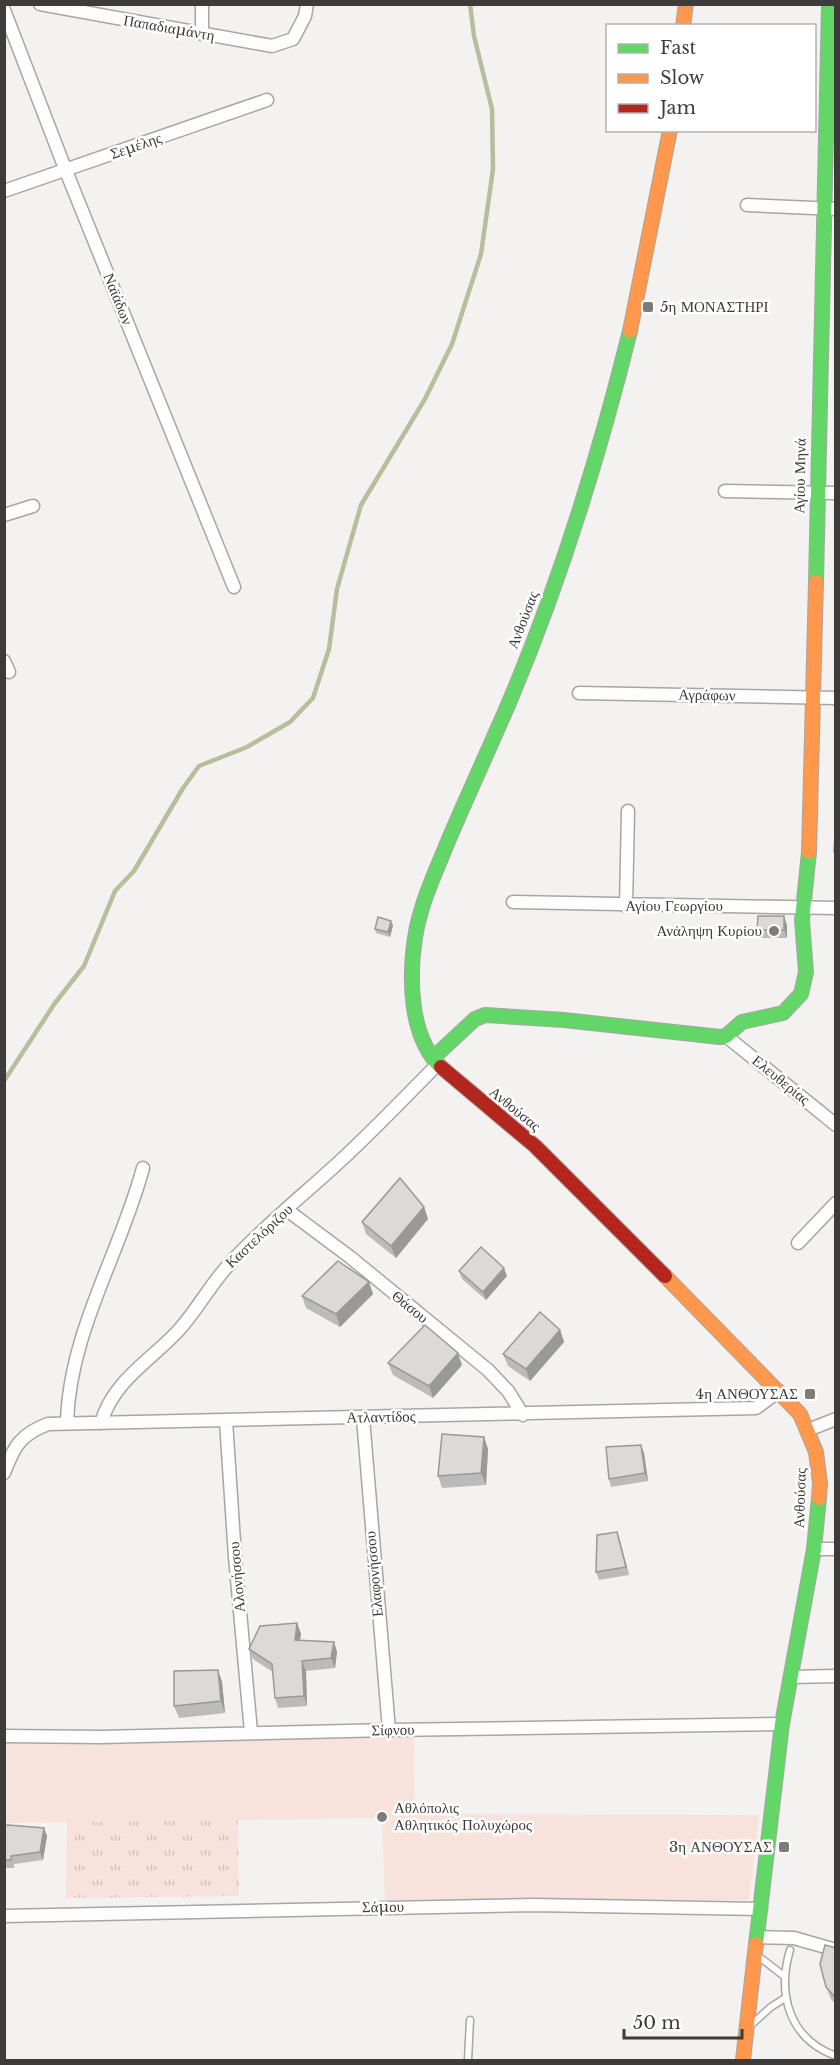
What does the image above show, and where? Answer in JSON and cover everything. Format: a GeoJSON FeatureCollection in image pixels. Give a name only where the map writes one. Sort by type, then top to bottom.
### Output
{"type":"FeatureCollection","features":[{"type":"Feature","properties":{"kind":"street","name":"Παπαδιαμάντη"},"geometry":{"type":"LineString","coordinates":[[40,4],[79,8],[272,46],[293,39],[305,16],[307,4]]}},
{"type":"Feature","properties":{"kind":"street"},"geometry":{"type":"LineString","coordinates":[[202,4],[202,34]]}},
{"type":"Feature","properties":{"kind":"street"},"geometry":{"type":"LineString","coordinates":[[683,24],[686,4]]}},
{"type":"Feature","properties":{"kind":"street","name":"Αγίου Μηνά"},"geometry":{"type":"LineString","coordinates":[[726,1036],[742,1022],[783,1013],[794,1004],[806,981],[803,907],[809,865],[816,493],[829,209],[829,4]]}},
{"type":"Feature","properties":{"kind":"street","name":"Ναϊάδων"},"geometry":{"type":"LineString","coordinates":[[4,10],[66,171],[234,587]]}},
{"type":"Feature","properties":{"kind":"street","name":"Σεμέλης"},"geometry":{"type":"LineString","coordinates":[[4,191],[267,100]]}},
{"type":"Feature","properties":{"kind":"street","name":"Ανθούσας"},"geometry":{"type":"LineString","coordinates":[[670,132],[636,308],[582,501],[537,633],[451,832],[420,912],[412,955],[411,994],[420,1034],[436,1061],[545,1156],[779,1391],[800,1414],[816,1452],[820,1483],[814,1549],[782,1724],[742,2057]]}},
{"type":"Feature","properties":{"kind":"street"},"geometry":{"type":"LineString","coordinates":[[747,205],[829,209]]}},
{"type":"Feature","properties":{"kind":"street"},"geometry":{"type":"LineString","coordinates":[[725,491],[836,493]]}},
{"type":"Feature","properties":{"kind":"street"},"geometry":{"type":"LineString","coordinates":[[4,515],[33,506]]}},
{"type":"Feature","properties":{"kind":"street","name":"Αγράφων"},"geometry":{"type":"LineString","coordinates":[[579,693],[836,698]]}},
{"type":"Feature","properties":{"kind":"street"},"geometry":{"type":"LineString","coordinates":[[626,906],[628,811]]}},
{"type":"Feature","properties":{"kind":"street","name":"Αγίου Γεωργίου"},"geometry":{"type":"LineString","coordinates":[[513,902],[626,906],[836,908]]}},
{"type":"Feature","properties":{"kind":"street"},"geometry":{"type":"LineString","coordinates":[[436,1061],[475,1019],[485,1015],[726,1036]]}},
{"type":"Feature","properties":{"kind":"street","name":"Ελευθερίας"},"geometry":{"type":"LineString","coordinates":[[726,1036],[836,1125]]}},
{"type":"Feature","properties":{"kind":"street","name":"Καστελόριζου"},"geometry":{"type":"LineString","coordinates":[[101,1423],[106,1403],[115,1391],[159,1352],[203,1301],[218,1276],[340,1161],[436,1061]]}},
{"type":"Feature","properties":{"kind":"street"},"geometry":{"type":"LineString","coordinates":[[68,1423],[68,1389],[79,1346],[143,1168]]}},
{"type":"Feature","properties":{"kind":"street"},"geometry":{"type":"LineString","coordinates":[[798,1243],[836,1203]]}},
{"type":"Feature","properties":{"kind":"street","name":"Θάσου"},"geometry":{"type":"LineString","coordinates":[[286,1210],[350,1257],[488,1370],[508,1391],[523,1415]]}},
{"type":"Feature","properties":{"kind":"street","name":"Ατλαντίδος"},"geometry":{"type":"LineString","coordinates":[[4,1473],[17,1444],[29,1431],[48,1424],[756,1408],[779,1391]]}},
{"type":"Feature","properties":{"kind":"street","name":"Ελαφονήσσου"},"geometry":{"type":"LineString","coordinates":[[363,1418],[389,1730]]}},
{"type":"Feature","properties":{"kind":"street"},"geometry":{"type":"LineString","coordinates":[[808,1430],[836,1419]]}},
{"type":"Feature","properties":{"kind":"street","name":"Αλονήσσου"},"geometry":{"type":"LineString","coordinates":[[226,1421],[234,1557],[251,1732]]}},
{"type":"Feature","properties":{"kind":"street"},"geometry":{"type":"LineString","coordinates":[[814,1549],[836,1549]]}},
{"type":"Feature","properties":{"kind":"street"},"geometry":{"type":"LineString","coordinates":[[790,1677],[836,1676]]}},
{"type":"Feature","properties":{"kind":"street","name":"Σίφνου"},"geometry":{"type":"LineString","coordinates":[[4,1736],[101,1737],[251,1732],[782,1724]]}},
{"type":"Feature","properties":{"kind":"street","name":"Σάμου"},"geometry":{"type":"LineString","coordinates":[[4,1916],[534,1905],[761,1910]]}},
{"type":"Feature","properties":{"kind":"street"},"geometry":{"type":"LineString","coordinates":[[757,1937],[794,1938],[836,1950]]}},
{"type":"Feature","properties":{"kind":"lane"},"geometry":{"type":"LineString","coordinates":[[790,1950],[784,1976],[785,1998],[792,2021],[814,2045],[836,2056]]}},
{"type":"Feature","properties":{"kind":"lane"},"geometry":{"type":"LineString","coordinates":[[755,1953],[784,1976]]}},
{"type":"Feature","properties":{"kind":"lane"},"geometry":{"type":"LineString","coordinates":[[746,2030],[771,2007],[785,1998]]}},
{"type":"Feature","properties":{"kind":"lane"},"geometry":{"type":"LineString","coordinates":[[468,2061],[470,2020]]}},
{"type":"Feature","properties":{"kind":"green space","name":"Αθλόπολις Αθλητικός Πολυχώρος"},"geometry":{"type":"Polygon","coordinates":[[[414,1735],[415,1814],[759,1815],[749,1900],[385,1900],[382,1818],[5,1823],[4,1742],[414,1735]]]}},
{"type":"Feature","properties":{"kind":"green space"},"geometry":{"type":"Polygon","coordinates":[[[238,1820],[239,1896],[66,1898],[67,1822],[238,1820]]]}},
{"type":"Feature","properties":{"kind":"building"},"geometry":{"type":"Polygon","coordinates":[[[836,833],[836,853],[834,852],[836,833]]]}},
{"type":"Feature","properties":{"kind":"building"},"geometry":{"type":"Polygon","coordinates":[[[758,916],[784,916],[784,930],[757,930],[758,916]]]}},
{"type":"Feature","properties":{"kind":"building"},"geometry":{"type":"Polygon","coordinates":[[[378,917],[391,921],[388,932],[375,929],[378,917]]]}},
{"type":"Feature","properties":{"kind":"building"},"geometry":{"type":"Polygon","coordinates":[[[400,1178],[424,1207],[391,1246],[362,1222],[400,1178]]]}},
{"type":"Feature","properties":{"kind":"building"},"geometry":{"type":"Polygon","coordinates":[[[481,1247],[504,1268],[483,1292],[459,1271],[481,1247]]]}},
{"type":"Feature","properties":{"kind":"building"},"geometry":{"type":"Polygon","coordinates":[[[338,1261],[369,1282],[336,1314],[302,1296],[338,1261]]]}},
{"type":"Feature","properties":{"kind":"building"},"geometry":{"type":"Polygon","coordinates":[[[540,1312],[560,1330],[526,1369],[503,1354],[540,1312]]]}},
{"type":"Feature","properties":{"kind":"building"},"geometry":{"type":"Polygon","coordinates":[[[425,1325],[458,1353],[429,1386],[388,1363],[425,1325]]]}},
{"type":"Feature","properties":{"kind":"building"},"geometry":{"type":"Polygon","coordinates":[[[442,1434],[484,1437],[481,1473],[438,1476],[442,1434]]]}},
{"type":"Feature","properties":{"kind":"building"},"geometry":{"type":"Polygon","coordinates":[[[641,1445],[645,1473],[609,1479],[606,1447],[641,1445]]]}},
{"type":"Feature","properties":{"kind":"building"},"geometry":{"type":"Polygon","coordinates":[[[617,1532],[626,1567],[596,1572],[597,1535],[617,1532]]]}},
{"type":"Feature","properties":{"kind":"building"},"geometry":{"type":"Polygon","coordinates":[[[297,1623],[295,1640],[334,1642],[331,1658],[302,1661],[304,1696],[275,1698],[272,1664],[249,1649],[260,1626],[297,1623]]]}},
{"type":"Feature","properties":{"kind":"building"},"geometry":{"type":"Polygon","coordinates":[[[218,1670],[221,1701],[174,1706],[174,1671],[218,1670]]]}},
{"type":"Feature","properties":{"kind":"building"},"geometry":{"type":"Polygon","coordinates":[[[4,1826],[44,1828],[40,1852],[11,1856],[11,1860],[4,1860],[4,1826]]]}},
{"type":"Feature","properties":{"kind":"building"},"geometry":{"type":"Polygon","coordinates":[[[825,1945],[836,1948],[836,1998],[826,1987],[820,1964],[825,1945]]]}},
{"type":"Feature","properties":{"kind":"waterway"},"geometry":{"type":"LineString","coordinates":[[4,1081],[55,1003],[84,966],[115,891],[134,871],[183,788],[199,766],[247,747],[290,722],[313,698],[329,649],[337,589],[361,505],[425,399],[452,344],[481,254],[493,169],[492,109],[474,36],[470,4]]}},
{"type":"Feature","properties":{"kind":"traffic: fast"},"geometry":{"type":"LineString","coordinates":[[816,582],[829,4]]}},
{"type":"Feature","properties":{"kind":"traffic: fast"},"geometry":{"type":"LineString","coordinates":[[441,1067],[430,1054],[423,1040],[414,1006],[413,954],[421,913],[434,875],[511,698],[546,608],[592,471],[630,331]]}},
{"type":"Feature","properties":{"kind":"traffic: fast"},"geometry":{"type":"LineString","coordinates":[[433,1058],[475,1019],[485,1015],[564,1020],[720,1037],[726,1036],[742,1022],[783,1013],[801,994],[806,972],[802,920],[809,852]]}},
{"type":"Feature","properties":{"kind":"traffic: fast"},"geometry":{"type":"LineString","coordinates":[[756,1944],[782,1724],[814,1549],[819,1498]]}},
{"type":"Feature","properties":{"kind":"traffic: slow"},"geometry":{"type":"LineString","coordinates":[[683,24],[686,4]]}},
{"type":"Feature","properties":{"kind":"traffic: slow"},"geometry":{"type":"LineString","coordinates":[[630,331],[670,132]]}},
{"type":"Feature","properties":{"kind":"traffic: slow"},"geometry":{"type":"LineString","coordinates":[[809,852],[816,582]]}},
{"type":"Feature","properties":{"kind":"traffic: slow"},"geometry":{"type":"LineString","coordinates":[[665,1276],[800,1414],[816,1452],[820,1483],[819,1498]]}},
{"type":"Feature","properties":{"kind":"traffic: slow"},"geometry":{"type":"LineString","coordinates":[[743,2060],[756,1944]]}},
{"type":"Feature","properties":{"kind":"traffic: jam"},"geometry":{"type":"LineString","coordinates":[[441,1067],[535,1146],[665,1276]]}},
{"type":"Feature","properties":{"kind":"place","name":"5η ΜΟΝΑΣΤΗΡΙ"},"geometry":{"type":"Point","coordinates":[648,307]}},
{"type":"Feature","properties":{"kind":"place","name":"Ανάληψη Κυρίου"},"geometry":{"type":"Point","coordinates":[774,931]}},
{"type":"Feature","properties":{"kind":"place","name":"4η ΑΝΘΟΥΣΑΣ"},"geometry":{"type":"Point","coordinates":[810,1394]}},
{"type":"Feature","properties":{"kind":"place","name":"Αθλόπολις Αθλητικός Πολυχώρος"},"geometry":{"type":"Point","coordinates":[382,1817]}},
{"type":"Feature","properties":{"kind":"place","name":"3η ΑΝΘΟΥΣΑΣ"},"geometry":{"type":"Point","coordinates":[784,1847]}}]}
